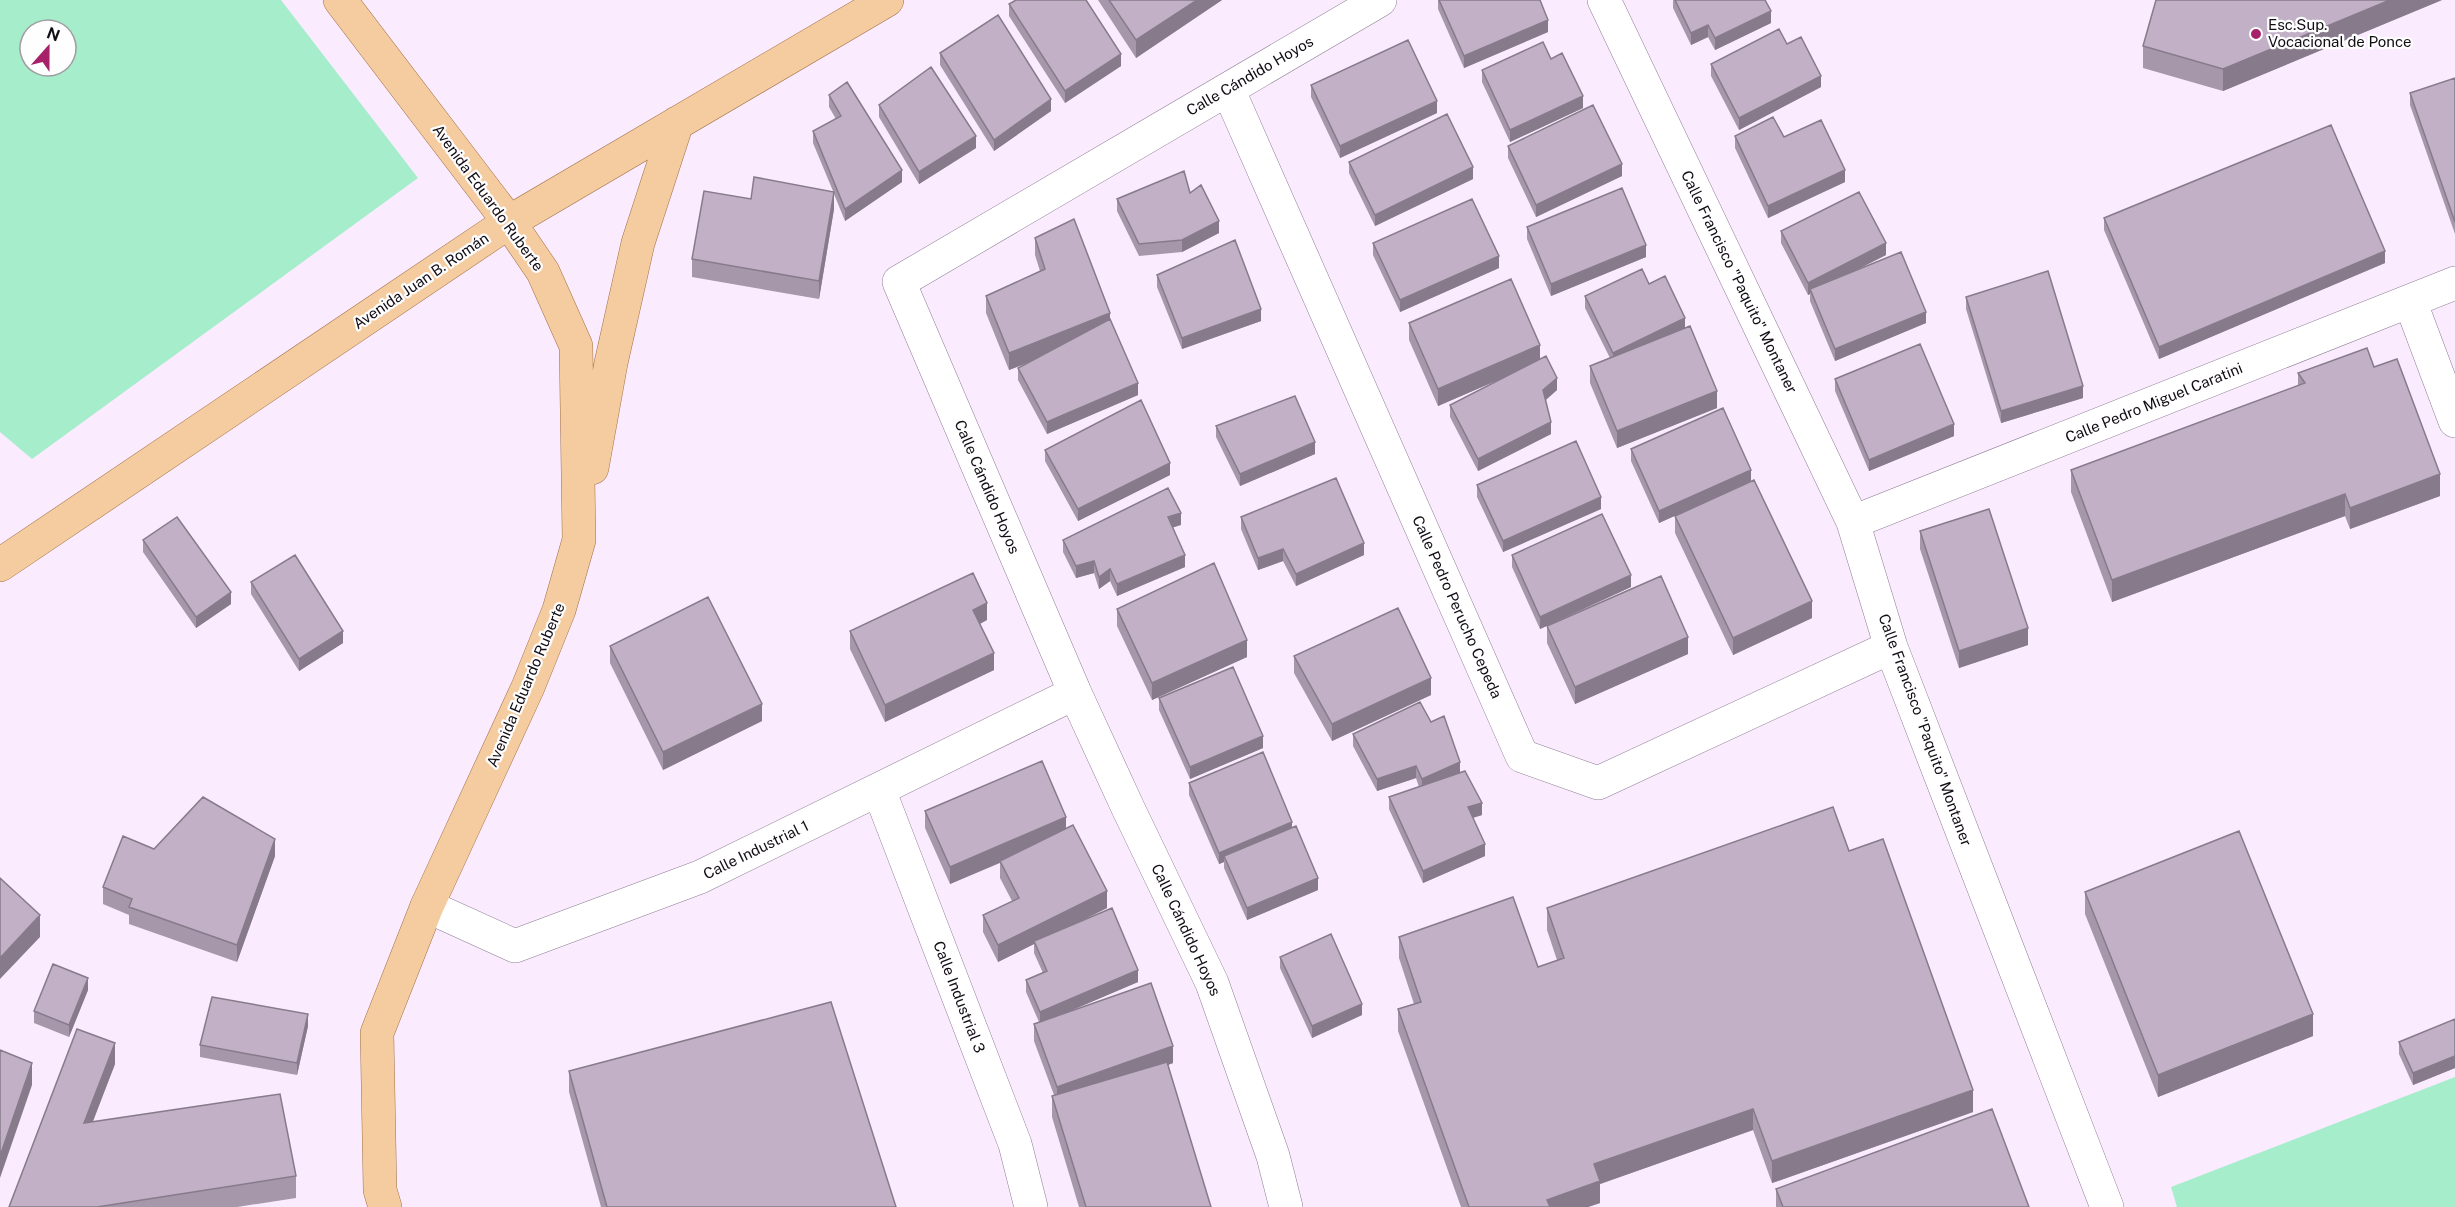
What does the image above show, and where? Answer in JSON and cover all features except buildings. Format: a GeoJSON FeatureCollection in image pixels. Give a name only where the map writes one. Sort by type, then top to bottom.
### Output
{"type":"FeatureCollection","features":[{"type":"Feature","properties":{"kind":"main road","name":"Avenida Eduardo Ruberte"},"geometry":{"type":"LineString","coordinates":[[340,0],[509,222],[543,272],[576,346],[579,540],[559,610],[532,676],[427,906],[377,1033],[380,1190],[385,1207]]}},
{"type":"Feature","properties":{"kind":"main road","name":"Avenida Juan B. Román"},"geometry":{"type":"LineString","coordinates":[[0,565],[509,222],[887,0]]}},
{"type":"Feature","properties":{"kind":"main road"},"geometry":{"type":"LineString","coordinates":[[579,540],[611,363],[638,243],[677,123]]}},
{"type":"Feature","properties":{"kind":"street","name":"Calle Cándido Hoyos"},"geometry":{"type":"LineString","coordinates":[[1286,1207],[1273,1156],[1212,983],[1075,693],[899,282],[1380,0]]}},
{"type":"Feature","properties":{"kind":"street","name":"Calle Francisco \"Paquito\" Montaner"},"geometry":{"type":"LineString","coordinates":[[1604,0],[1853,522],[1891,647],[2107,1207]]}},
{"type":"Feature","properties":{"kind":"street","name":"Calle Pedro Perucho Cepeda"},"geometry":{"type":"LineString","coordinates":[[1228,89],[1522,756],[1598,783],[1891,647]]}},
{"type":"Feature","properties":{"kind":"street","name":"Calle Pedro Miguel Caratini"},"geometry":{"type":"LineString","coordinates":[[1853,522],[2455,283]]}},
{"type":"Feature","properties":{"kind":"street"},"geometry":{"type":"LineString","coordinates":[[2409,301],[2455,421]]}},
{"type":"Feature","properties":{"kind":"street","name":"Calle Industrial 1"},"geometry":{"type":"LineString","coordinates":[[427,906],[515,946],[700,877],[1075,693]]}},
{"type":"Feature","properties":{"kind":"street","name":"Calle Industrial 3"},"geometry":{"type":"LineString","coordinates":[[879,790],[1015,1144],[1031,1207]]}},
{"type":"Feature","properties":{"kind":"green space"},"geometry":{"type":"Polygon","coordinates":[[[0,0],[281,0],[418,178],[32,459],[0,432],[0,0]]]}},
{"type":"Feature","properties":{"kind":"green space"},"geometry":{"type":"Polygon","coordinates":[[[2455,1077],[2455,1207],[2177,1207],[2171,1187],[2455,1077]]]}},
{"type":"Feature","properties":{"kind":"place","name":"Esc.Sup. Vocacional de Ponce"},"geometry":{"type":"Point","coordinates":[2256,34]}}]}
